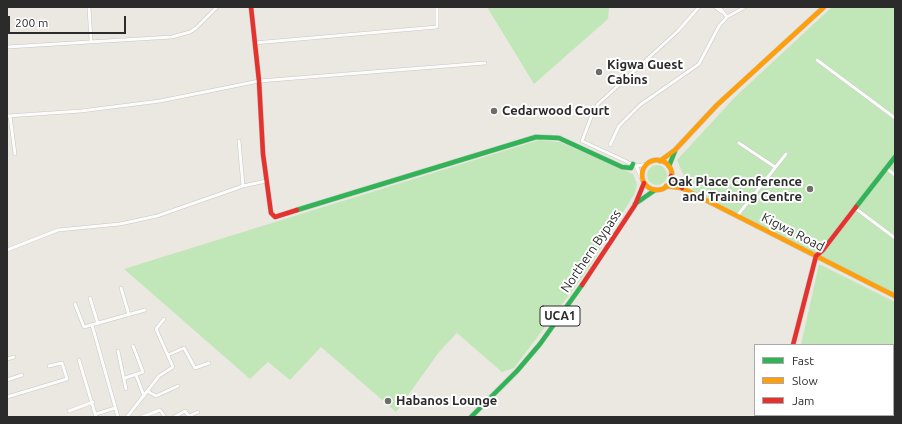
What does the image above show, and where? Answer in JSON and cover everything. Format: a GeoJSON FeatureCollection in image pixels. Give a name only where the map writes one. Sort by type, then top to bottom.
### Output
{"type":"FeatureCollection","features":[{"type":"Feature","properties":{"kind":"street"},"geometry":{"type":"LineString","coordinates":[[89,7],[91,41]]}},
{"type":"Feature","properties":{"kind":"street"},"geometry":{"type":"LineString","coordinates":[[7,47],[181,35],[196,28],[218,7]]}},
{"type":"Feature","properties":{"kind":"street"},"geometry":{"type":"LineString","coordinates":[[251,7],[259,81],[261,131],[266,181],[271,213],[275,217],[536,137],[552,136],[559,138],[622,167],[630,168],[634,165],[648,164],[653,161],[660,161],[669,166]]}},
{"type":"Feature","properties":{"kind":"street"},"geometry":{"type":"LineString","coordinates":[[254,43],[437,27],[437,7]]}},
{"type":"Feature","properties":{"kind":"street"},"geometry":{"type":"LineString","coordinates":[[671,176],[666,186],[655,190],[648,187],[634,165],[582,141],[593,112],[598,104],[669,40],[699,7]]}},
{"type":"Feature","properties":{"kind":"street"},"geometry":{"type":"LineString","coordinates":[[715,7],[727,17]]}},
{"type":"Feature","properties":{"kind":"street"},"geometry":{"type":"LineString","coordinates":[[719,7],[722,12]]}},
{"type":"Feature","properties":{"kind":"street"},"geometry":{"type":"LineString","coordinates":[[610,145],[620,126],[640,105],[699,64],[714,32],[727,17],[745,7]]}},
{"type":"Feature","properties":{"kind":"street"},"geometry":{"type":"LineString","coordinates":[[660,161],[675,150],[717,105],[824,7]]}},
{"type":"Feature","properties":{"kind":"street"},"geometry":{"type":"LineString","coordinates":[[817,60],[895,118]]}},
{"type":"Feature","properties":{"kind":"street"},"geometry":{"type":"LineString","coordinates":[[15,154],[8,116],[81,111],[153,102],[259,81],[485,63]]}},
{"type":"Feature","properties":{"kind":"street"},"geometry":{"type":"LineString","coordinates":[[239,141],[243,186]]}},
{"type":"Feature","properties":{"kind":"street"},"geometry":{"type":"LineString","coordinates":[[739,143],[775,167]]}},
{"type":"Feature","properties":{"kind":"street"},"geometry":{"type":"LineString","coordinates":[[675,150],[669,166],[671,176],[682,188]]}},
{"type":"Feature","properties":{"kind":"street"},"geometry":{"type":"LineString","coordinates":[[737,216],[786,154]]}},
{"type":"Feature","properties":{"kind":"street"},"geometry":{"type":"LineString","coordinates":[[793,344],[816,256],[823,250],[895,157]]}},
{"type":"Feature","properties":{"kind":"street"},"geometry":{"type":"LineString","coordinates":[[644,182],[642,173],[648,164]]}},
{"type":"Feature","properties":{"kind":"street"},"geometry":{"type":"LineString","coordinates":[[886,168],[895,175]]}},
{"type":"Feature","properties":{"kind":"street"},"geometry":{"type":"LineString","coordinates":[[7,250],[58,230],[120,224],[157,216],[243,186],[266,181]]}},
{"type":"Feature","properties":{"kind":"street","name":"UCA1"},"geometry":{"type":"LineString","coordinates":[[635,205],[644,182]]}},
{"type":"Feature","properties":{"kind":"street"},"geometry":{"type":"LineString","coordinates":[[666,186],[682,188]]}},
{"type":"Feature","properties":{"kind":"street","name":"Kigwa Road"},"geometry":{"type":"LineString","coordinates":[[682,188],[895,296]]}},
{"type":"Feature","properties":{"kind":"street","name":"UCA1"},"geometry":{"type":"LineString","coordinates":[[635,205],[655,190]]}},
{"type":"Feature","properties":{"kind":"street","name":"Northern Bypass"},"geometry":{"type":"LineString","coordinates":[[471,417],[517,371],[540,344],[576,294],[635,205]]}},
{"type":"Feature","properties":{"kind":"street"},"geometry":{"type":"LineString","coordinates":[[855,208],[895,238]]}},
{"type":"Feature","properties":{"kind":"street"},"geometry":{"type":"LineString","coordinates":[[121,288],[129,315]]}},
{"type":"Feature","properties":{"kind":"street"},"geometry":{"type":"LineString","coordinates":[[90,298],[98,324]]}},
{"type":"Feature","properties":{"kind":"street"},"geometry":{"type":"LineString","coordinates":[[75,304],[83,326],[98,324],[145,310]]}},
{"type":"Feature","properties":{"kind":"street"},"geometry":{"type":"LineString","coordinates":[[127,417],[159,376],[172,368],[156,328],[164,319]]}},
{"type":"Feature","properties":{"kind":"street"},"geometry":{"type":"LineString","coordinates":[[92,325],[118,417]]}},
{"type":"Feature","properties":{"kind":"street"},"geometry":{"type":"LineString","coordinates":[[125,378],[143,371],[132,346]]}},
{"type":"Feature","properties":{"kind":"street"},"geometry":{"type":"LineString","coordinates":[[168,355],[184,348],[195,368],[209,363]]}},
{"type":"Feature","properties":{"kind":"street"},"geometry":{"type":"LineString","coordinates":[[118,350],[125,378],[126,389]]}},
{"type":"Feature","properties":{"kind":"street"},"geometry":{"type":"LineString","coordinates":[[7,359],[14,357]]}},
{"type":"Feature","properties":{"kind":"street"},"geometry":{"type":"LineString","coordinates":[[79,360],[96,416],[115,408]]}},
{"type":"Feature","properties":{"kind":"street"},"geometry":{"type":"LineString","coordinates":[[7,397],[67,379],[62,363],[49,366]]}},
{"type":"Feature","properties":{"kind":"street"},"geometry":{"type":"LineString","coordinates":[[7,380],[22,375]]}},
{"type":"Feature","properties":{"kind":"street"},"geometry":{"type":"LineString","coordinates":[[136,375],[144,396]]}},
{"type":"Feature","properties":{"kind":"street"},"geometry":{"type":"LineString","coordinates":[[147,391],[156,396],[178,386]]}},
{"type":"Feature","properties":{"kind":"street"},"geometry":{"type":"LineString","coordinates":[[69,411],[92,402]]}},
{"type":"Feature","properties":{"kind":"street"},"geometry":{"type":"LineString","coordinates":[[142,417],[160,410],[165,417]]}},
{"type":"Feature","properties":{"kind":"street"},"geometry":{"type":"LineString","coordinates":[[174,417],[186,411],[189,416],[198,412]]}},
{"type":"Feature","properties":{"kind":"green space"},"geometry":{"type":"Polygon","coordinates":[[[487,7],[609,7],[608,19],[534,84],[487,7]]]}},
{"type":"Feature","properties":{"kind":"green space"},"geometry":{"type":"Polygon","coordinates":[[[832,7],[895,7],[895,296],[689,188],[677,160],[735,97],[832,7]]]}},
{"type":"Feature","properties":{"kind":"green space"},"geometry":{"type":"Polygon","coordinates":[[[539,140],[560,142],[633,174],[637,184],[635,193],[584,275],[514,368],[502,372],[457,333],[439,352],[396,412],[321,347],[290,380],[268,362],[250,379],[124,269],[539,140]]]}},
{"type":"Feature","properties":{"kind":"green space"},"geometry":{"type":"Polygon","coordinates":[[[657,165],[664,168],[667,175],[664,182],[657,185],[650,182],[647,175],[650,168],[657,165]]]}},
{"type":"Feature","properties":{"kind":"green space"},"geometry":{"type":"Polygon","coordinates":[[[819,264],[895,302],[895,417],[785,417],[894,416],[894,344],[801,344],[819,264]]]}},
{"type":"Feature","properties":{"kind":"traffic: fast"},"geometry":{"type":"LineString","coordinates":[[297,210],[536,137],[559,138],[622,167],[631,168],[633,164]]}},
{"type":"Feature","properties":{"kind":"traffic: fast"},"geometry":{"type":"LineString","coordinates":[[669,166],[675,151]]}},
{"type":"Feature","properties":{"kind":"traffic: fast"},"geometry":{"type":"LineString","coordinates":[[856,207],[895,157]]}},
{"type":"Feature","properties":{"kind":"traffic: fast"},"geometry":{"type":"LineString","coordinates":[[635,204],[655,190]]}},
{"type":"Feature","properties":{"kind":"traffic: fast"},"geometry":{"type":"LineString","coordinates":[[471,417],[517,371],[540,344],[582,285]]}},
{"type":"Feature","properties":{"kind":"traffic: slow"},"geometry":{"type":"LineString","coordinates":[[660,161],[675,150],[717,105],[824,7]]}},
{"type":"Feature","properties":{"kind":"traffic: slow"},"geometry":{"type":"LineString","coordinates":[[657,160],[663,161],[671,169],[672,175],[671,181],[663,189],[657,190],[651,189],[643,181],[642,175],[643,169],[651,161],[657,160]]}},
{"type":"Feature","properties":{"kind":"traffic: slow"},"geometry":{"type":"LineString","coordinates":[[666,186],[682,188],[895,296]]}},
{"type":"Feature","properties":{"kind":"traffic: jam"},"geometry":{"type":"LineString","coordinates":[[251,7],[259,81],[263,154],[271,213],[275,217],[297,210]]}},
{"type":"Feature","properties":{"kind":"traffic: jam"},"geometry":{"type":"LineString","coordinates":[[671,176],[682,188]]}},
{"type":"Feature","properties":{"kind":"traffic: jam"},"geometry":{"type":"LineString","coordinates":[[582,285],[635,205],[644,183]]}},
{"type":"Feature","properties":{"kind":"traffic: jam"},"geometry":{"type":"LineString","coordinates":[[793,344],[816,256],[823,250],[856,207]]}},
{"type":"Feature","properties":{"kind":"place","name":"Kigwa Guest Cabins"},"geometry":{"type":"Point","coordinates":[599,72]}},
{"type":"Feature","properties":{"kind":"place","name":"Cedarwood Court"},"geometry":{"type":"Point","coordinates":[494,111]}},
{"type":"Feature","properties":{"kind":"place","name":"Oak Place Conference and Training Centre"},"geometry":{"type":"Point","coordinates":[810,189]}},
{"type":"Feature","properties":{"kind":"place","name":"Habanos Lounge"},"geometry":{"type":"Point","coordinates":[388,401]}}]}
